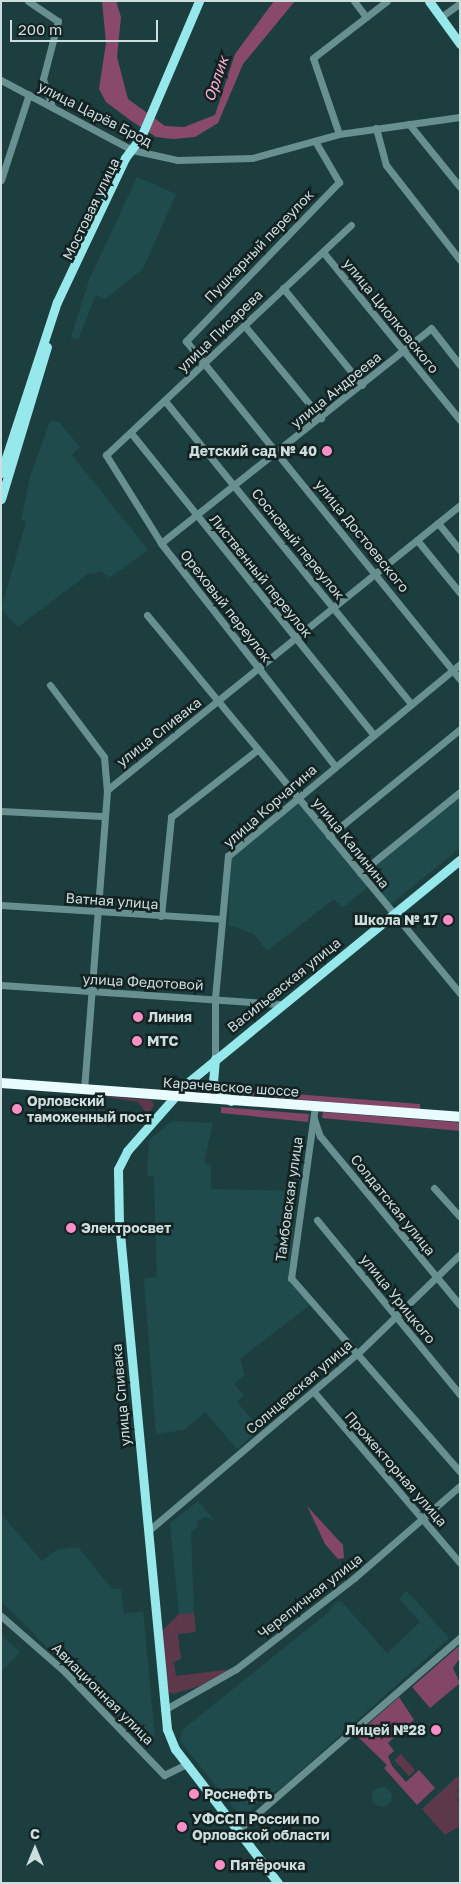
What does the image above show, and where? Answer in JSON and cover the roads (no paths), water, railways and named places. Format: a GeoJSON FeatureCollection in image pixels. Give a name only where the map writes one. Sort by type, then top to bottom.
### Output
{"type":"FeatureCollection","features":[{"type":"Feature","properties":{"kind":"highway","name":"Карачевское шоссе"},"geometry":{"type":"LineString","coordinates":[[1,1083],[460,1117]]}},
{"type":"Feature","properties":{"kind":"main road"},"geometry":{"type":"LineString","coordinates":[[132,150],[141,137],[172,69],[199,1]]}},
{"type":"Feature","properties":{"kind":"main road"},"geometry":{"type":"LineString","coordinates":[[429,1],[460,44]]}},
{"type":"Feature","properties":{"kind":"main road","name":"Мостовая улица"},"geometry":{"type":"LineString","coordinates":[[1,473],[57,302],[132,150]]}},
{"type":"Feature","properties":{"kind":"main road","name":"Мостовая улица"},"geometry":{"type":"LineString","coordinates":[[2,494],[55,323],[132,150]]}},
{"type":"Feature","properties":{"kind":"main road","name":"Васильевская улица"},"geometry":{"type":"LineString","coordinates":[[174,1097],[215,1058],[460,860]]}},
{"type":"Feature","properties":{"kind":"main road"},"geometry":{"type":"LineString","coordinates":[[215,1058],[213,1082],[231,1101]]}},
{"type":"Feature","properties":{"kind":"main road","name":"улица Спивака"},"geometry":{"type":"LineString","coordinates":[[164,1710],[117,1178],[127,1151],[174,1097]]}},
{"type":"Feature","properties":{"kind":"main road","name":"Авиационная улица"},"geometry":{"type":"LineString","coordinates":[[164,1710],[170,1740],[278,1883]]}},
{"type":"Feature","properties":{"kind":"street"},"geometry":{"type":"LineString","coordinates":[[28,1],[58,21],[43,79],[52,106]]}},
{"type":"Feature","properties":{"kind":"street"},"geometry":{"type":"LineString","coordinates":[[354,1],[366,17]]}},
{"type":"Feature","properties":{"kind":"street"},"geometry":{"type":"LineString","coordinates":[[340,134],[313,58],[387,1]]}},
{"type":"Feature","properties":{"kind":"street"},"geometry":{"type":"LineString","coordinates":[[441,17],[460,3]]}},
{"type":"Feature","properties":{"kind":"street","name":"улица Царёв Брод"},"geometry":{"type":"LineString","coordinates":[[1,80],[132,150],[177,160],[240,159],[340,134],[460,117]]}},
{"type":"Feature","properties":{"kind":"street"},"geometry":{"type":"LineString","coordinates":[[1,180],[30,94]]}},
{"type":"Feature","properties":{"kind":"street"},"geometry":{"type":"LineString","coordinates":[[409,124],[460,187]]}},
{"type":"Feature","properties":{"kind":"street"},"geometry":{"type":"LineString","coordinates":[[376,128],[386,165],[460,260]]}},
{"type":"Feature","properties":{"kind":"street","name":"Пушкарный переулок"},"geometry":{"type":"LineString","coordinates":[[186,341],[339,182],[315,141]]}},
{"type":"Feature","properties":{"kind":"street","name":"улица Писарева"},"geometry":{"type":"LineString","coordinates":[[106,455],[351,225]]}},
{"type":"Feature","properties":{"kind":"street","name":"улица Циолковского"},"geometry":{"type":"LineString","coordinates":[[323,252],[460,420]]}},
{"type":"Feature","properties":{"kind":"street"},"geometry":{"type":"LineString","coordinates":[[283,288],[362,385]]}},
{"type":"Feature","properties":{"kind":"street"},"geometry":{"type":"LineString","coordinates":[[244,325],[321,418]]}},
{"type":"Feature","properties":{"kind":"street","name":"улица Андреева"},"geometry":{"type":"LineString","coordinates":[[161,543],[321,418],[431,328],[460,365]]}},
{"type":"Feature","properties":{"kind":"street","name":"улица Достоевского"},"geometry":{"type":"LineString","coordinates":[[186,341],[376,572],[460,679]]}},
{"type":"Feature","properties":{"kind":"street","name":"Сосновый переулок"},"geometry":{"type":"LineString","coordinates":[[165,401],[410,703]]}},
{"type":"Feature","properties":{"kind":"street","name":"Лиственный переулок"},"geometry":{"type":"LineString","coordinates":[[131,433],[372,734]]}},
{"type":"Feature","properties":{"kind":"street","name":"Ореховый переулок"},"geometry":{"type":"LineString","coordinates":[[106,455],[161,543],[335,766]]}},
{"type":"Feature","properties":{"kind":"street","name":"улица Спивака"},"geometry":{"type":"LineString","coordinates":[[107,790],[219,702],[460,505]]}},
{"type":"Feature","properties":{"kind":"street"},"geometry":{"type":"LineString","coordinates":[[438,523],[460,550]]}},
{"type":"Feature","properties":{"kind":"street"},"geometry":{"type":"LineString","coordinates":[[417,540],[460,594]]}},
{"type":"Feature","properties":{"kind":"street","name":"улица Калинина"},"geometry":{"type":"LineString","coordinates":[[147,615],[360,873],[392,916],[460,993]]}},
{"type":"Feature","properties":{"kind":"street","name":"улица Корчагина"},"geometry":{"type":"LineString","coordinates":[[215,1058],[212,1041],[228,856],[372,734],[460,664]]}},
{"type":"Feature","properties":{"kind":"street"},"geometry":{"type":"LineString","coordinates":[[50,685],[104,757],[107,790],[102,816],[92,992],[84,1090]]}},
{"type":"Feature","properties":{"kind":"street"},"geometry":{"type":"LineString","coordinates":[[329,836],[460,729]]}},
{"type":"Feature","properties":{"kind":"street"},"geometry":{"type":"LineString","coordinates":[[161,916],[171,818],[257,750]]}},
{"type":"Feature","properties":{"kind":"street"},"geometry":{"type":"LineString","coordinates":[[360,873],[460,792]]}},
{"type":"Feature","properties":{"kind":"street"},"geometry":{"type":"LineString","coordinates":[[1,811],[102,816]]}},
{"type":"Feature","properties":{"kind":"street","name":"Ватная улица"},"geometry":{"type":"LineString","coordinates":[[1,905],[96,913],[222,919]]}},
{"type":"Feature","properties":{"kind":"street","name":"улица Федотовой"},"geometry":{"type":"LineString","coordinates":[[1,985],[282,1004]]}},
{"type":"Feature","properties":{"kind":"street","name":"Тамбовская улица"},"geometry":{"type":"LineString","coordinates":[[314,1106],[292,1278],[460,1472]]}},
{"type":"Feature","properties":{"kind":"street","name":"Солдатская улица"},"geometry":{"type":"LineString","coordinates":[[313,1118],[320,1136],[460,1305]]}},
{"type":"Feature","properties":{"kind":"street"},"geometry":{"type":"LineString","coordinates":[[434,1188],[460,1217]]}},
{"type":"Feature","properties":{"kind":"street","name":"улица Урицкого"},"geometry":{"type":"LineString","coordinates":[[317,1220],[460,1394]]}},
{"type":"Feature","properties":{"kind":"street","name":"Солнцевская улица"},"geometry":{"type":"LineString","coordinates":[[148,1531],[358,1353],[397,1318],[460,1254]]}},
{"type":"Feature","properties":{"kind":"street","name":"Прожекторная улица"},"geometry":{"type":"LineString","coordinates":[[314,1392],[460,1563]]}},
{"type":"Feature","properties":{"kind":"street","name":"Черепичная улица"},"geometry":{"type":"LineString","coordinates":[[164,1710],[236,1669],[423,1519],[460,1486]]}},
{"type":"Feature","properties":{"kind":"street","name":"Авиационная улица"},"geometry":{"type":"LineString","coordinates":[[1,1616],[65,1672],[164,1775],[187,1764]]}},
{"type":"Feature","properties":{"kind":"street"},"geometry":{"type":"LineString","coordinates":[[238,1830],[460,1638]]}},
{"type":"Feature","properties":{"kind":"place","name":"Детский сад № 40"},"geometry":{"type":"Point","coordinates":[327,451]}},
{"type":"Feature","properties":{"kind":"place","name":"Школа № 17"},"geometry":{"type":"Point","coordinates":[448,920]}},
{"type":"Feature","properties":{"kind":"place","name":"Линия"},"geometry":{"type":"Point","coordinates":[138,1017]}},
{"type":"Feature","properties":{"kind":"place","name":"МТС"},"geometry":{"type":"Point","coordinates":[137,1041]}},
{"type":"Feature","properties":{"kind":"place","name":"Орловский таможенный пост"},"geometry":{"type":"Point","coordinates":[17,1109]}},
{"type":"Feature","properties":{"kind":"place","name":"Электросвет"},"geometry":{"type":"Point","coordinates":[71,1228]}},
{"type":"Feature","properties":{"kind":"place","name":"Лицей №28"},"geometry":{"type":"Point","coordinates":[436,1730]}},
{"type":"Feature","properties":{"kind":"place","name":"Роснефть"},"geometry":{"type":"Point","coordinates":[194,1794]}},
{"type":"Feature","properties":{"kind":"place","name":"УФССП России по Орловской области"},"geometry":{"type":"Point","coordinates":[182,1827]}},
{"type":"Feature","properties":{"kind":"place","name":"Пятёрочка"},"geometry":{"type":"Point","coordinates":[220,1865]}},
{"type":"Feature","properties":{"kind":"water label","name":"Орлик"},"geometry":{"type":"Point","coordinates":[216,79]}}]}
